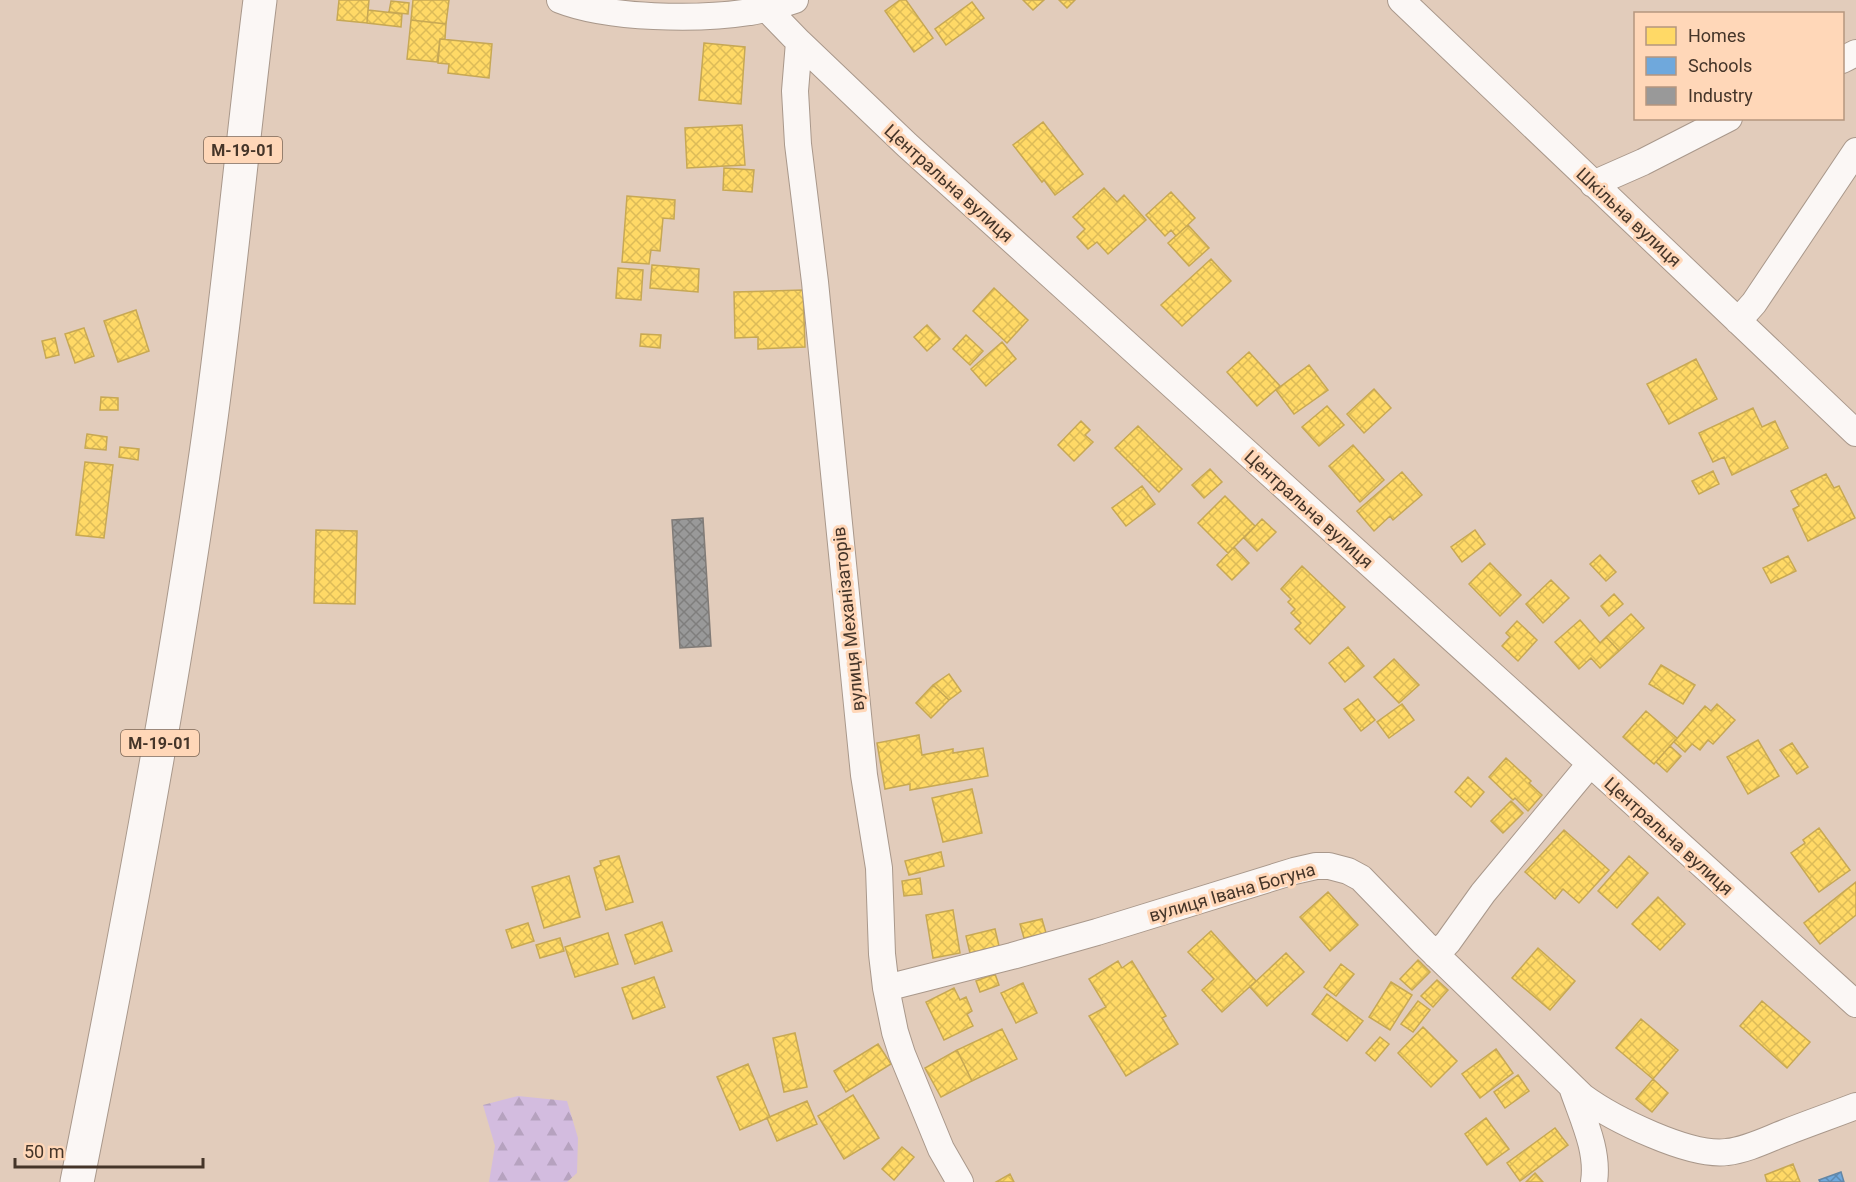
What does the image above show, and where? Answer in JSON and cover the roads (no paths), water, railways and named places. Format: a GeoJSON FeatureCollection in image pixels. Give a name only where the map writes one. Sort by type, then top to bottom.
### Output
{"type":"FeatureCollection","features":[{"type":"Feature","properties":{"kind":"main road","name":"М-19-01"},"geometry":{"type":"LineString","coordinates":[[77,1182],[129,919],[182,607],[216,382],[260,0]]}},
{"type":"Feature","properties":{"kind":"street"},"geometry":{"type":"LineString","coordinates":[[560,0],[589,8],[640,15],[723,15],[795,0]]}},
{"type":"Feature","properties":{"kind":"street","name":"Шкільна вулиця"},"geometry":{"type":"LineString","coordinates":[[1401,0],[1856,433]]}},
{"type":"Feature","properties":{"kind":"street","name":"Центральна вулиця"},"geometry":{"type":"LineString","coordinates":[[770,4],[799,42],[907,145],[1856,1004]]}},
{"type":"Feature","properties":{"kind":"street","name":"вулиця Механізаторів"},"geometry":{"type":"LineString","coordinates":[[799,42],[795,92],[798,144],[815,282],[864,775],[879,868],[882,954],[886,988],[902,1054],[941,1149],[960,1182]]}},
{"type":"Feature","properties":{"kind":"street"},"geometry":{"type":"LineString","coordinates":[[1593,184],[1643,162],[1725,120]]}},
{"type":"Feature","properties":{"kind":"street"},"geometry":{"type":"LineString","coordinates":[[1738,321],[1754,303],[1856,151]]}},
{"type":"Feature","properties":{"kind":"street"},"geometry":{"type":"LineString","coordinates":[[1436,955],[1498,875],[1590,764]]}},
{"type":"Feature","properties":{"kind":"street","name":"вулиця Івана Богуна"},"geometry":{"type":"LineString","coordinates":[[886,988],[1097,932],[1294,871],[1317,866],[1338,867],[1361,878],[1571,1087],[1595,1106],[1638,1129],[1686,1146],[1719,1153],[1730,1152],[1856,1106]]}},
{"type":"Feature","properties":{"kind":"street","name":"вулиця Івана Богуна"},"geometry":{"type":"LineString","coordinates":[[1571,1087],[1593,1149],[1596,1170],[1594,1182]]}}]}
